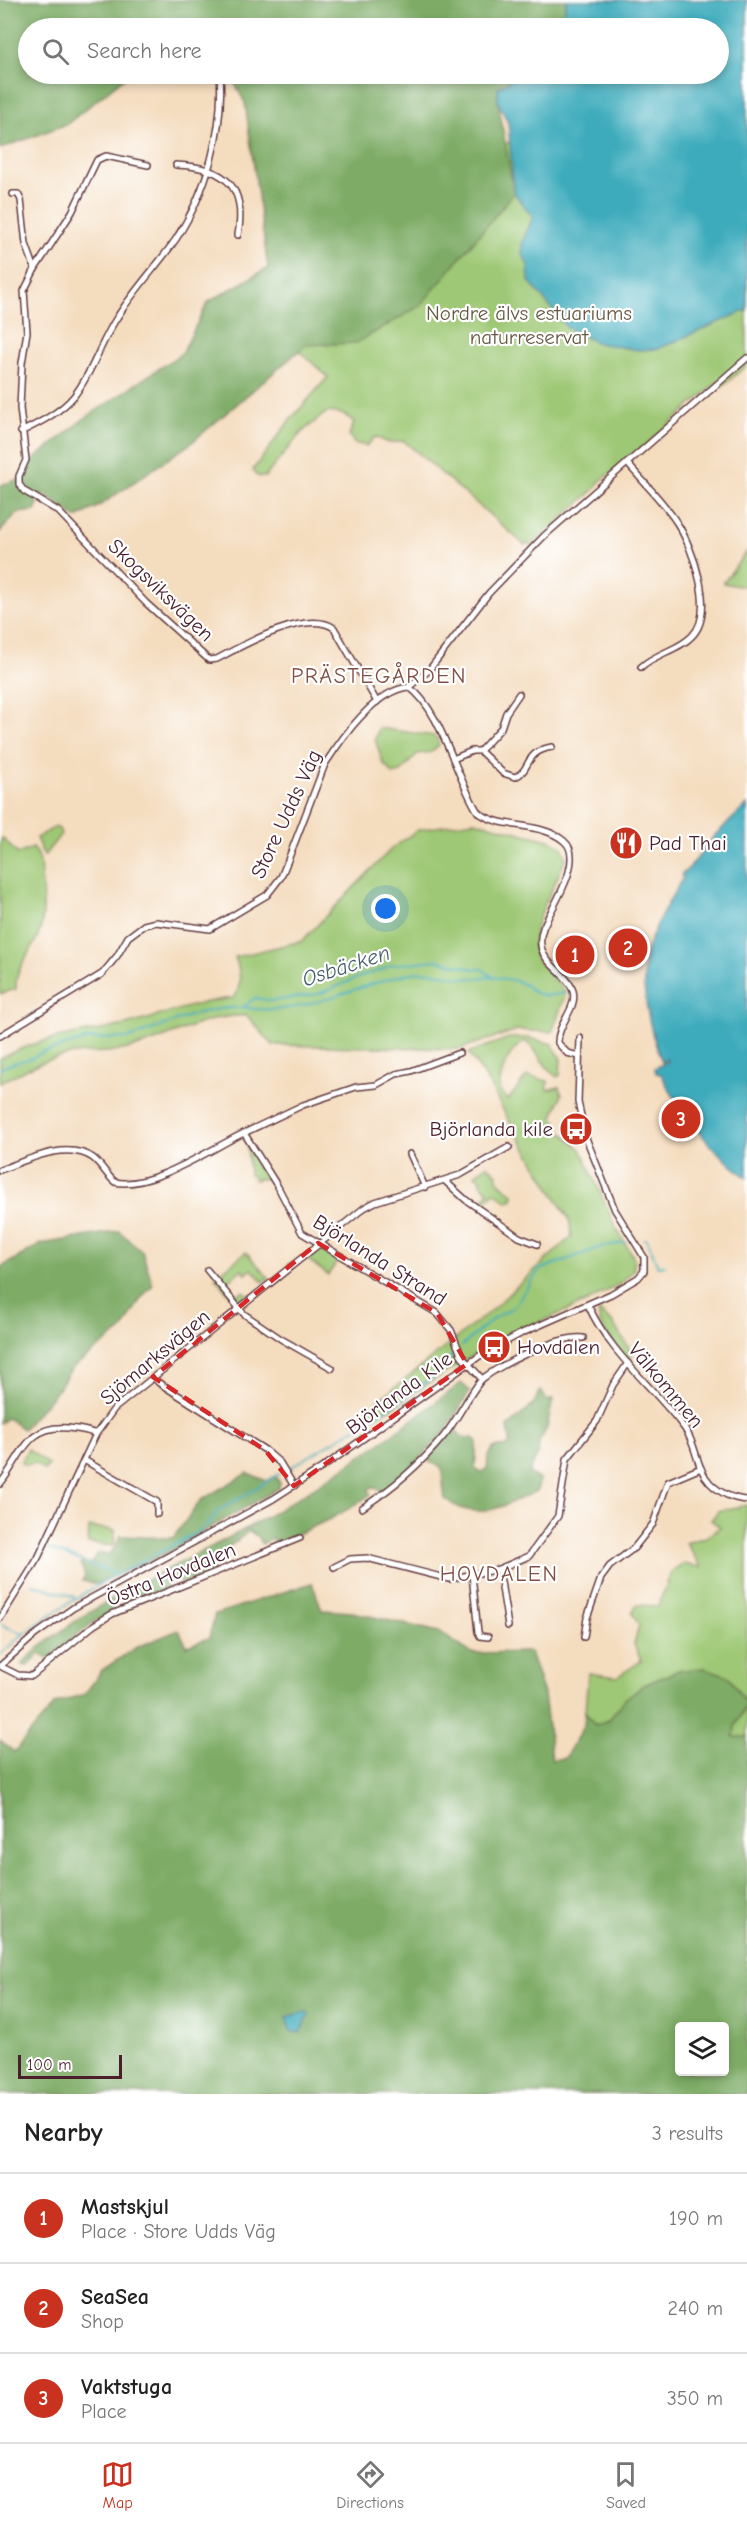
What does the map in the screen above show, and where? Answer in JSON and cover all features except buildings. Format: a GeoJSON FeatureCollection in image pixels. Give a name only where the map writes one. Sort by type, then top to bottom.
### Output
{"type":"FeatureCollection","features":[{"type":"Feature","properties":{"kind":"street"},"geometry":{"type":"LineString","coordinates":[[21,432],[55,412],[74,397],[117,317],[184,225],[207,171],[221,109],[220,84]]}},
{"type":"Feature","properties":{"kind":"street","name":"Skogsviksvägen"},"geometry":{"type":"LineString","coordinates":[[148,165],[106,156],[97,160],[67,221],[34,269],[23,298],[27,322],[22,363],[21,432],[26,460],[18,480],[22,488],[58,511],[146,603],[209,660],[217,659],[284,629],[321,622],[334,628],[377,702]]}},
{"type":"Feature","properties":{"kind":"street"},"geometry":{"type":"LineString","coordinates":[[176,165],[222,175],[227,179],[237,194],[241,217],[238,235]]}},
{"type":"Feature","properties":{"kind":"street"},"geometry":{"type":"LineString","coordinates":[[13,194],[18,194],[21,200],[22,229],[34,269]]}},
{"type":"Feature","properties":{"kind":"street","name":"Store Udds Väg"},"geometry":{"type":"LineString","coordinates":[[0,1036],[102,974],[128,937],[144,925],[156,922],[210,928],[272,890],[288,860],[325,764],[355,724],[377,702],[398,690],[409,687],[436,662],[502,578],[566,516],[747,358]]}},
{"type":"Feature","properties":{"kind":"street"},"geometry":{"type":"LineString","coordinates":[[627,463],[677,522],[700,579],[704,598],[698,629],[692,637],[655,656],[641,667]]}},
{"type":"Feature","properties":{"kind":"street"},"geometry":{"type":"LineString","coordinates":[[409,687],[424,704],[480,813],[555,835],[566,842],[571,849],[572,863],[543,928],[541,942],[549,964],[573,991],[571,1004],[560,1028],[558,1042],[567,1053],[579,1056]]}},
{"type":"Feature","properties":{"kind":"street"},"geometry":{"type":"LineString","coordinates":[[480,751],[501,728],[506,713],[519,694]]}},
{"type":"Feature","properties":{"kind":"street"},"geometry":{"type":"LineString","coordinates":[[453,759],[472,751],[480,751],[502,773],[515,777],[520,775],[530,757],[536,752],[552,747]]}},
{"type":"Feature","properties":{"kind":"street","name":"Björlanda Kile"},"geometry":{"type":"LineString","coordinates":[[0,1666],[35,1635],[73,1608],[203,1539],[294,1485],[467,1364],[507,1340],[588,1305],[638,1278],[644,1271],[645,1261],[615,1210],[586,1138],[578,1102],[580,1038]]}},
{"type":"Feature","properties":{"kind":"street"},"geometry":{"type":"LineString","coordinates":[[0,1170],[49,1154],[74,1150],[97,1162],[115,1182],[135,1182],[181,1166],[303,1105],[356,1087],[376,1085],[396,1074],[411,1071],[459,1053]]}},
{"type":"Feature","properties":{"kind":"street","name":"Björlanda Strand"},"geometry":{"type":"LineString","coordinates":[[244,1133],[278,1187],[299,1229],[308,1238],[437,1312],[449,1328],[458,1351],[482,1379]]}},
{"type":"Feature","properties":{"kind":"street","name":"Sjömarksvägen"},"geometry":{"type":"LineString","coordinates":[[0,1618],[38,1558],[96,1434],[114,1409],[318,1243],[371,1204],[445,1181],[475,1168],[509,1147]]}},
{"type":"Feature","properties":{"kind":"street"},"geometry":{"type":"LineString","coordinates":[[410,1155],[425,1187]]}},
{"type":"Feature","properties":{"kind":"street"},"geometry":{"type":"LineString","coordinates":[[445,1181],[466,1200],[519,1238],[537,1244]]}},
{"type":"Feature","properties":{"kind":"street","name":"Sjömarksvägen"},"geometry":{"type":"LineString","coordinates":[[207,1270],[239,1309],[281,1339],[332,1368]]}},
{"type":"Feature","properties":{"kind":"street","name":"Välkommen"},"geometry":{"type":"LineString","coordinates":[[588,1305],[598,1328],[684,1428],[696,1448],[700,1468],[710,1482],[720,1492],[736,1499],[747,1500]]}},
{"type":"Feature","properties":{"kind":"street"},"geometry":{"type":"LineString","coordinates":[[362,1508],[393,1488],[423,1459],[444,1436],[482,1379],[527,1354],[571,1338],[583,1338]]}},
{"type":"Feature","properties":{"kind":"street"},"geometry":{"type":"LineString","coordinates":[[334,1567],[350,1559],[367,1558],[449,1579],[499,1569],[529,1556],[558,1516],[567,1459],[597,1421],[614,1385],[628,1364]]}},
{"type":"Feature","properties":{"kind":"street"},"geometry":{"type":"LineString","coordinates":[[153,1377],[265,1450],[276,1459],[294,1485]]}},
{"type":"Feature","properties":{"kind":"street"},"geometry":{"type":"LineString","coordinates":[[0,1484],[26,1444],[37,1434],[60,1427],[83,1429],[96,1434]]}},
{"type":"Feature","properties":{"kind":"street"},"geometry":{"type":"LineString","coordinates":[[84,1460],[157,1502],[157,1514]]}},
{"type":"Feature","properties":{"kind":"street"},"geometry":{"type":"LineString","coordinates":[[584,1637],[591,1604],[601,1578],[609,1566],[634,1548],[653,1524],[668,1482],[700,1468]]}},
{"type":"Feature","properties":{"kind":"street","name":"Östra Hovdalen"},"geometry":{"type":"LineString","coordinates":[[0,1666],[18,1675],[32,1676],[94,1625],[112,1614],[300,1538]]}},
{"type":"Feature","properties":{"kind":"street"},"geometry":{"type":"LineString","coordinates":[[499,1569],[508,1626]]}},
{"type":"Feature","properties":{"kind":"street"},"geometry":{"type":"LineString","coordinates":[[472,1575],[478,1632],[480,1636],[488,1637]]}},
{"type":"Feature","properties":{"kind":"highlighted area"},"geometry":{"type":"Polygon","coordinates":[[[318,1243],[437,1313],[467,1364],[294,1486],[265,1450],[153,1377],[318,1243]]]}},
{"type":"Feature","properties":{"kind":"green space"},"geometry":{"type":"Polygon","coordinates":[[[0,0],[567,0],[564,13],[559,18],[18,18],[18,84],[117,84],[67,124],[0,149],[0,0]]]}},
{"type":"Feature","properties":{"kind":"green space","name":"Nordre älvs estuariums naturreservat"},"geometry":{"type":"Polygon","coordinates":[[[747,0],[747,365],[722,387],[718,382],[625,463],[599,482],[596,488],[531,546],[528,543],[525,545],[404,441],[389,443],[375,437],[366,446],[354,443],[349,435],[354,423],[346,416],[339,414],[327,412],[301,433],[265,477],[256,475],[253,470],[290,420],[328,377],[299,351],[471,165],[534,127],[683,84],[729,84],[728,18],[747,0]]]}},
{"type":"Feature","properties":{"kind":"green space"},"geometry":{"type":"Polygon","coordinates":[[[235,84],[504,84],[498,88],[498,102],[514,193],[420,306],[356,343],[306,345],[190,444],[99,506],[76,518],[42,493],[35,511],[17,513],[0,532],[0,485],[21,479],[32,461],[82,420],[182,353],[208,302],[268,268],[245,103],[235,84]]]}},
{"type":"Feature","properties":{"kind":"green space"},"geometry":{"type":"Polygon","coordinates":[[[747,551],[747,585],[723,583],[747,551]]]}},
{"type":"Feature","properties":{"kind":"green space"},"geometry":{"type":"Polygon","coordinates":[[[379,728],[434,736],[439,745],[431,752],[417,754],[401,772],[393,774],[383,763],[375,739],[379,728]]]}},
{"type":"Feature","properties":{"kind":"green space"},"geometry":{"type":"Polygon","coordinates":[[[474,821],[552,841],[562,847],[566,857],[534,934],[536,957],[566,993],[552,1032],[518,1030],[459,1049],[273,1045],[247,1016],[231,1016],[201,1023],[128,1049],[72,1054],[55,1058],[0,1083],[0,1059],[30,1045],[125,1025],[205,1003],[233,998],[240,978],[235,957],[302,941],[392,848],[418,830],[474,821]]]}},
{"type":"Feature","properties":{"kind":"green space"},"geometry":{"type":"Polygon","coordinates":[[[55,827],[61,834],[44,856],[36,838],[55,827]]]}},
{"type":"Feature","properties":{"kind":"green space"},"geometry":{"type":"Polygon","coordinates":[[[2,838],[18,854],[33,848],[36,851],[40,862],[43,908],[40,931],[20,968],[16,989],[0,994],[0,844],[2,838]]]}},
{"type":"Feature","properties":{"kind":"green space"},"geometry":{"type":"Polygon","coordinates":[[[509,1038],[529,1038],[552,1044],[561,1059],[560,1075],[557,1077],[547,1068],[533,1047],[524,1041],[513,1051],[506,1062],[499,1090],[508,1100],[527,1076],[548,1081],[547,1090],[559,1087],[562,1094],[553,1117],[560,1130],[581,1149],[616,1228],[635,1260],[633,1271],[620,1284],[589,1301],[502,1338],[393,1408],[362,1421],[353,1421],[488,1313],[572,1236],[569,1219],[512,1126],[483,1073],[468,1053],[509,1038]]]}},
{"type":"Feature","properties":{"kind":"green space"},"geometry":{"type":"Polygon","coordinates":[[[247,1144],[268,1178],[254,1180],[253,1176],[249,1175],[247,1144]]]}},
{"type":"Feature","properties":{"kind":"green space"},"geometry":{"type":"Polygon","coordinates":[[[487,1165],[497,1174],[498,1181],[514,1195],[513,1199],[508,1202],[494,1192],[486,1201],[482,1200],[489,1192],[475,1175],[487,1165]]]}},
{"type":"Feature","properties":{"kind":"green space"},"geometry":{"type":"Polygon","coordinates":[[[119,1231],[142,1251],[153,1285],[141,1298],[123,1329],[71,1369],[56,1392],[23,1429],[7,1418],[0,1423],[0,1268],[41,1244],[119,1231]]]}},
{"type":"Feature","properties":{"kind":"green space"},"geometry":{"type":"Polygon","coordinates":[[[322,1249],[339,1259],[328,1275],[307,1259],[315,1251],[322,1249]]]}},
{"type":"Feature","properties":{"kind":"green space"},"geometry":{"type":"Polygon","coordinates":[[[246,1252],[269,1278],[263,1282],[252,1269],[246,1274],[242,1269],[226,1283],[237,1295],[243,1291],[248,1294],[240,1300],[234,1300],[215,1277],[246,1252]]]}},
{"type":"Feature","properties":{"kind":"green space"},"geometry":{"type":"Polygon","coordinates":[[[599,1311],[613,1323],[633,1355],[628,1359],[600,1324],[599,1311]]]}},
{"type":"Feature","properties":{"kind":"green space"},"geometry":{"type":"Polygon","coordinates":[[[461,1383],[470,1391],[445,1432],[407,1472],[383,1492],[373,1487],[368,1490],[371,1494],[348,1509],[325,1522],[276,1543],[272,1538],[262,1544],[257,1536],[249,1531],[208,1564],[211,1573],[181,1585],[178,1578],[168,1577],[165,1581],[168,1589],[126,1606],[122,1598],[111,1603],[114,1611],[92,1623],[48,1659],[40,1654],[27,1666],[22,1665],[47,1642],[101,1605],[245,1529],[329,1478],[461,1383]]]}},
{"type":"Feature","properties":{"kind":"green space"},"geometry":{"type":"Polygon","coordinates":[[[541,1390],[547,1401],[553,1399],[547,1428],[539,1442],[538,1454],[529,1473],[540,1480],[537,1491],[491,1510],[468,1510],[445,1499],[441,1466],[429,1462],[428,1457],[452,1429],[466,1439],[471,1437],[477,1441],[475,1468],[480,1472],[487,1469],[488,1458],[493,1448],[508,1446],[510,1440],[508,1427],[533,1404],[541,1390]]]}},
{"type":"Feature","properties":{"kind":"green space"},"geometry":{"type":"Polygon","coordinates":[[[28,1449],[49,1465],[44,1470],[35,1463],[25,1465],[21,1462],[28,1449]]]}},
{"type":"Feature","properties":{"kind":"green space"},"geometry":{"type":"Polygon","coordinates":[[[247,1473],[267,1481],[275,1476],[280,1483],[279,1488],[169,1552],[97,1584],[82,1581],[85,1576],[81,1564],[83,1562],[90,1564],[98,1553],[109,1554],[116,1547],[120,1536],[173,1538],[201,1500],[247,1473]]]}},
{"type":"Feature","properties":{"kind":"green space"},"geometry":{"type":"Polygon","coordinates":[[[747,1505],[747,1704],[728,1676],[704,1668],[677,1671],[642,1686],[625,1699],[609,1720],[595,1725],[585,1712],[588,1673],[617,1677],[641,1661],[634,1644],[639,1625],[632,1613],[636,1605],[658,1606],[672,1571],[682,1564],[701,1567],[686,1543],[706,1537],[720,1527],[711,1520],[718,1511],[747,1505]]]}},
{"type":"Feature","properties":{"kind":"green space"},"geometry":{"type":"Polygon","coordinates":[[[89,1527],[115,1530],[114,1546],[88,1543],[89,1527]]]}},
{"type":"Feature","properties":{"kind":"green space"},"geometry":{"type":"Polygon","coordinates":[[[312,1583],[322,1610],[352,1612],[439,1632],[471,1653],[530,1652],[544,1694],[552,1760],[565,1758],[584,1725],[585,1712],[595,1725],[609,1720],[625,1699],[642,1686],[677,1671],[704,1668],[728,1676],[747,1704],[735,1726],[734,1737],[747,1737],[747,2094],[0,2094],[0,1740],[14,1752],[55,1704],[85,1694],[102,1670],[137,1647],[179,1630],[187,1646],[209,1638],[215,1614],[312,1583]]]}},
{"type":"Feature","properties":{"kind":"green space"},"geometry":{"type":"Polygon","coordinates":[[[747,1706],[747,1737],[734,1738],[735,1726],[747,1706]]]}},
{"type":"Feature","properties":{"kind":"water"},"geometry":{"type":"Polygon","coordinates":[[[567,0],[747,0],[747,310],[658,349],[638,350],[597,343],[567,328],[529,281],[528,265],[522,253],[522,242],[533,217],[514,193],[508,123],[498,102],[498,88],[504,84],[729,84],[729,18],[559,18],[564,13],[567,0]]]}},
{"type":"Feature","properties":{"kind":"water"},"geometry":{"type":"Polygon","coordinates":[[[747,805],[747,1178],[709,1144],[678,1104],[661,1074],[656,1073],[655,1068],[668,1061],[666,1059],[662,1062],[653,1037],[645,994],[644,966],[652,935],[683,878],[681,875],[716,834],[747,805]]]}},
{"type":"Feature","properties":{"kind":"water"},"geometry":{"type":"Polygon","coordinates":[[[306,2012],[309,2015],[300,2033],[290,2031],[286,2017],[306,2012]]]}},
{"type":"Feature","properties":{"kind":"waterway","name":"Osbäcken"},"geometry":{"type":"LineString","coordinates":[[0,1069],[41,1053],[89,1039],[129,1038],[195,1014],[243,1007],[255,998],[272,1001],[319,994],[391,965],[437,960],[482,969],[493,977],[517,981],[535,993],[546,996],[566,993]]}},
{"type":"Feature","properties":{"kind":"waterway","name":"Osbäcken"},"geometry":{"type":"LineString","coordinates":[[243,1007],[265,1010],[308,1004],[418,972],[435,972],[463,978],[491,977]]}},
{"type":"Feature","properties":{"kind":"waterway"},"geometry":{"type":"LineString","coordinates":[[644,1239],[647,1239],[658,1266],[665,1265]]}},
{"type":"Feature","properties":{"kind":"waterway"},"geometry":{"type":"LineString","coordinates":[[462,1346],[493,1319],[514,1307],[539,1270],[601,1247],[626,1242]]}},
{"type":"Feature","properties":{"kind":"waterway"},"geometry":{"type":"LineString","coordinates":[[290,1468],[408,1396],[445,1366],[453,1353]]}},
{"type":"Feature","properties":{"kind":"waterway"},"geometry":{"type":"LineString","coordinates":[[0,1654],[46,1618],[96,1586],[200,1531],[217,1512],[279,1474]]}},
{"type":"Feature","properties":{"kind":"waterway"},"geometry":{"type":"LineString","coordinates":[[49,1549],[117,1574]]}},
{"type":"Feature","properties":{"kind":"waterway"},"geometry":{"type":"LineString","coordinates":[[32,1584],[75,1597]]}},
{"type":"Feature","properties":{"kind":"waterway"},"geometry":{"type":"LineString","coordinates":[[2,1625],[24,1634]]}},
{"type":"Feature","properties":{"kind":"place","name":"Pad Thai"},"geometry":{"type":"Point","coordinates":[626,843]}},
{"type":"Feature","properties":{"kind":"place","name":"SeaSea"},"geometry":{"type":"Point","coordinates":[628,948]}},
{"type":"Feature","properties":{"kind":"place","name":"Mastskjul"},"geometry":{"type":"Point","coordinates":[575,955]}},
{"type":"Feature","properties":{"kind":"place","name":"Vaktstuga"},"geometry":{"type":"Point","coordinates":[681,1119]}},
{"type":"Feature","properties":{"kind":"place","name":"Björlanda kile"},"geometry":{"type":"Point","coordinates":[576,1129]}},
{"type":"Feature","properties":{"kind":"place","name":"Hovdalen"},"geometry":{"type":"Point","coordinates":[494,1347]}},
{"type":"Feature","properties":{"kind":"district","name":"PRÄSTEGÅRDEN"},"geometry":{"type":"Point","coordinates":[379,676]}},
{"type":"Feature","properties":{"kind":"district","name":"HOVDALEN"},"geometry":{"type":"Point","coordinates":[499,1574]}}]}
